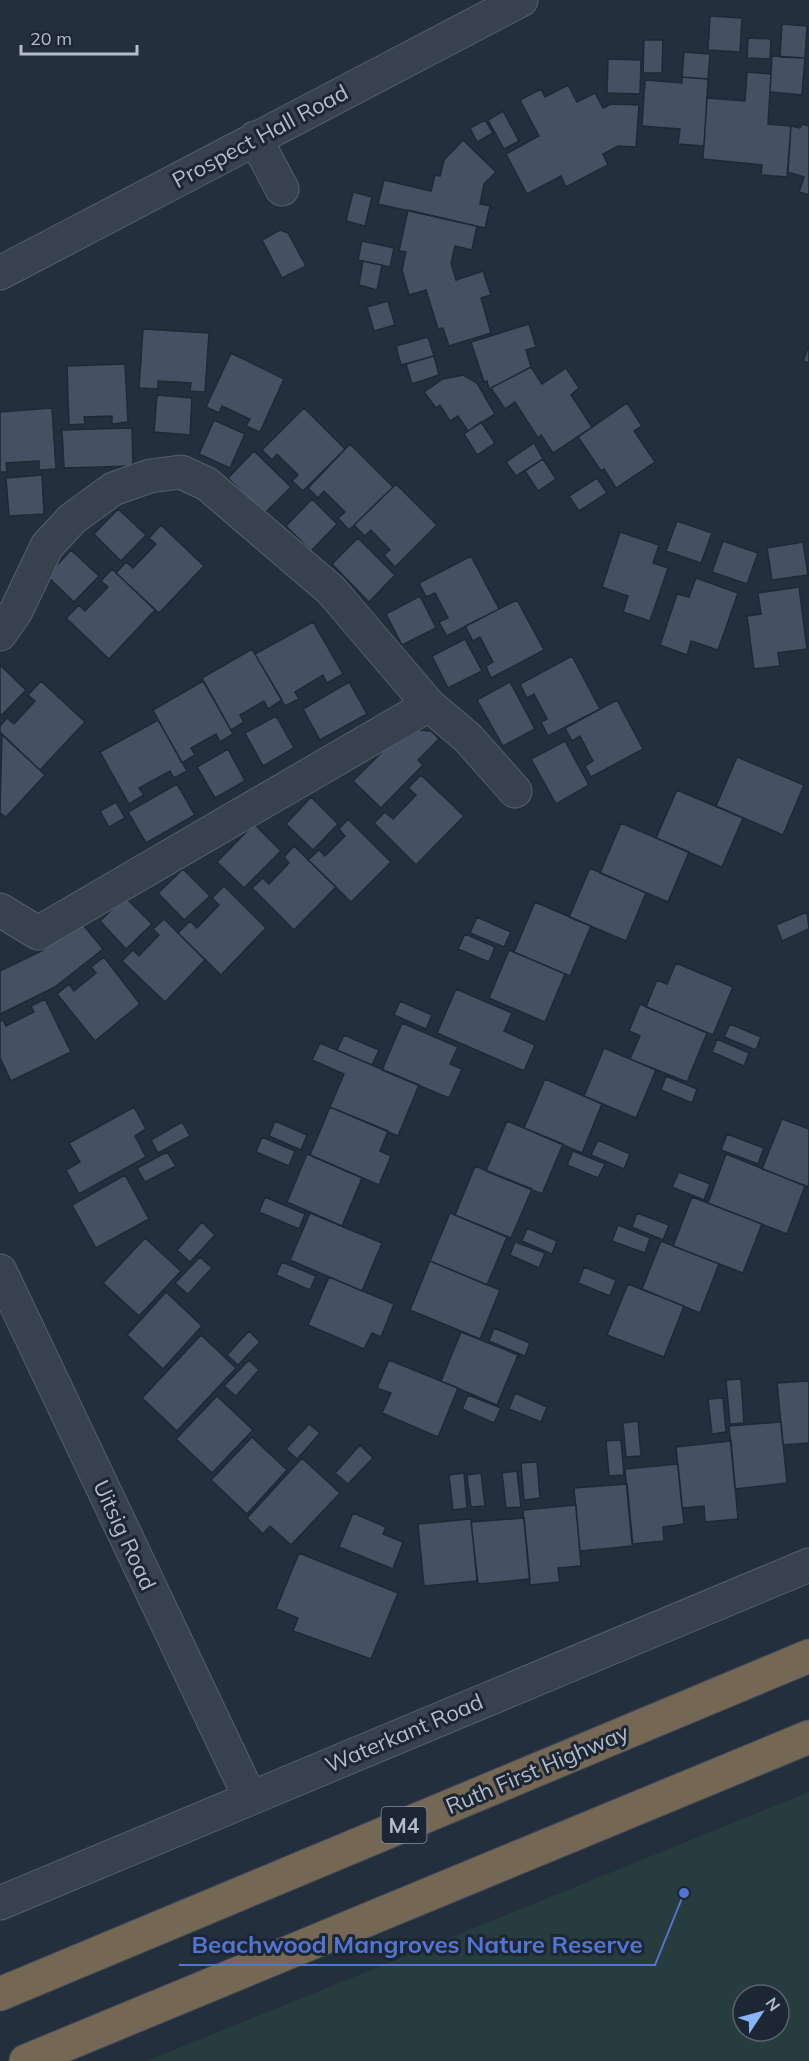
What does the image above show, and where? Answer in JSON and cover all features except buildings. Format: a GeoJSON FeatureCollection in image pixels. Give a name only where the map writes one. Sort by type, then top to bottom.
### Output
{"type":"FeatureCollection","features":[{"type":"Feature","properties":{"kind":"highway","name":"Ruth First Highway"},"geometry":{"type":"LineString","coordinates":[[0,1994],[809,1656]]}},
{"type":"Feature","properties":{"kind":"highway"},"geometry":{"type":"LineString","coordinates":[[26,2061],[809,1737]]}},
{"type":"Feature","properties":{"kind":"street","name":"Prospect Hall Road"},"geometry":{"type":"LineString","coordinates":[[0,273],[521,0]]}},
{"type":"Feature","properties":{"kind":"street"},"geometry":{"type":"LineString","coordinates":[[255,138],[282,189]]}},
{"type":"Feature","properties":{"kind":"street"},"geometry":{"type":"LineString","coordinates":[[0,634],[16,611],[47,546],[72,519],[114,489],[150,476],[181,472],[207,484],[331,590],[429,705],[468,738],[515,791]]}},
{"type":"Feature","properties":{"kind":"street"},"geometry":{"type":"LineString","coordinates":[[0,910],[38,933],[429,705]]}},
{"type":"Feature","properties":{"kind":"street","name":"Uitsig Road"},"geometry":{"type":"LineString","coordinates":[[0,1272],[249,1798]]}},
{"type":"Feature","properties":{"kind":"street","name":"Waterkant Road"},"geometry":{"type":"LineString","coordinates":[[0,1903],[809,1565]]}},
{"type":"Feature","properties":{"kind":"green space"},"geometry":{"type":"Polygon","coordinates":[[[809,1792],[809,2061],[147,2061],[809,1792]]]}},
{"type":"Feature","properties":{"kind":"place","name":"Beachwood Mangroves Nature Reserve"},"geometry":{"type":"Point","coordinates":[684,1893]}}]}
